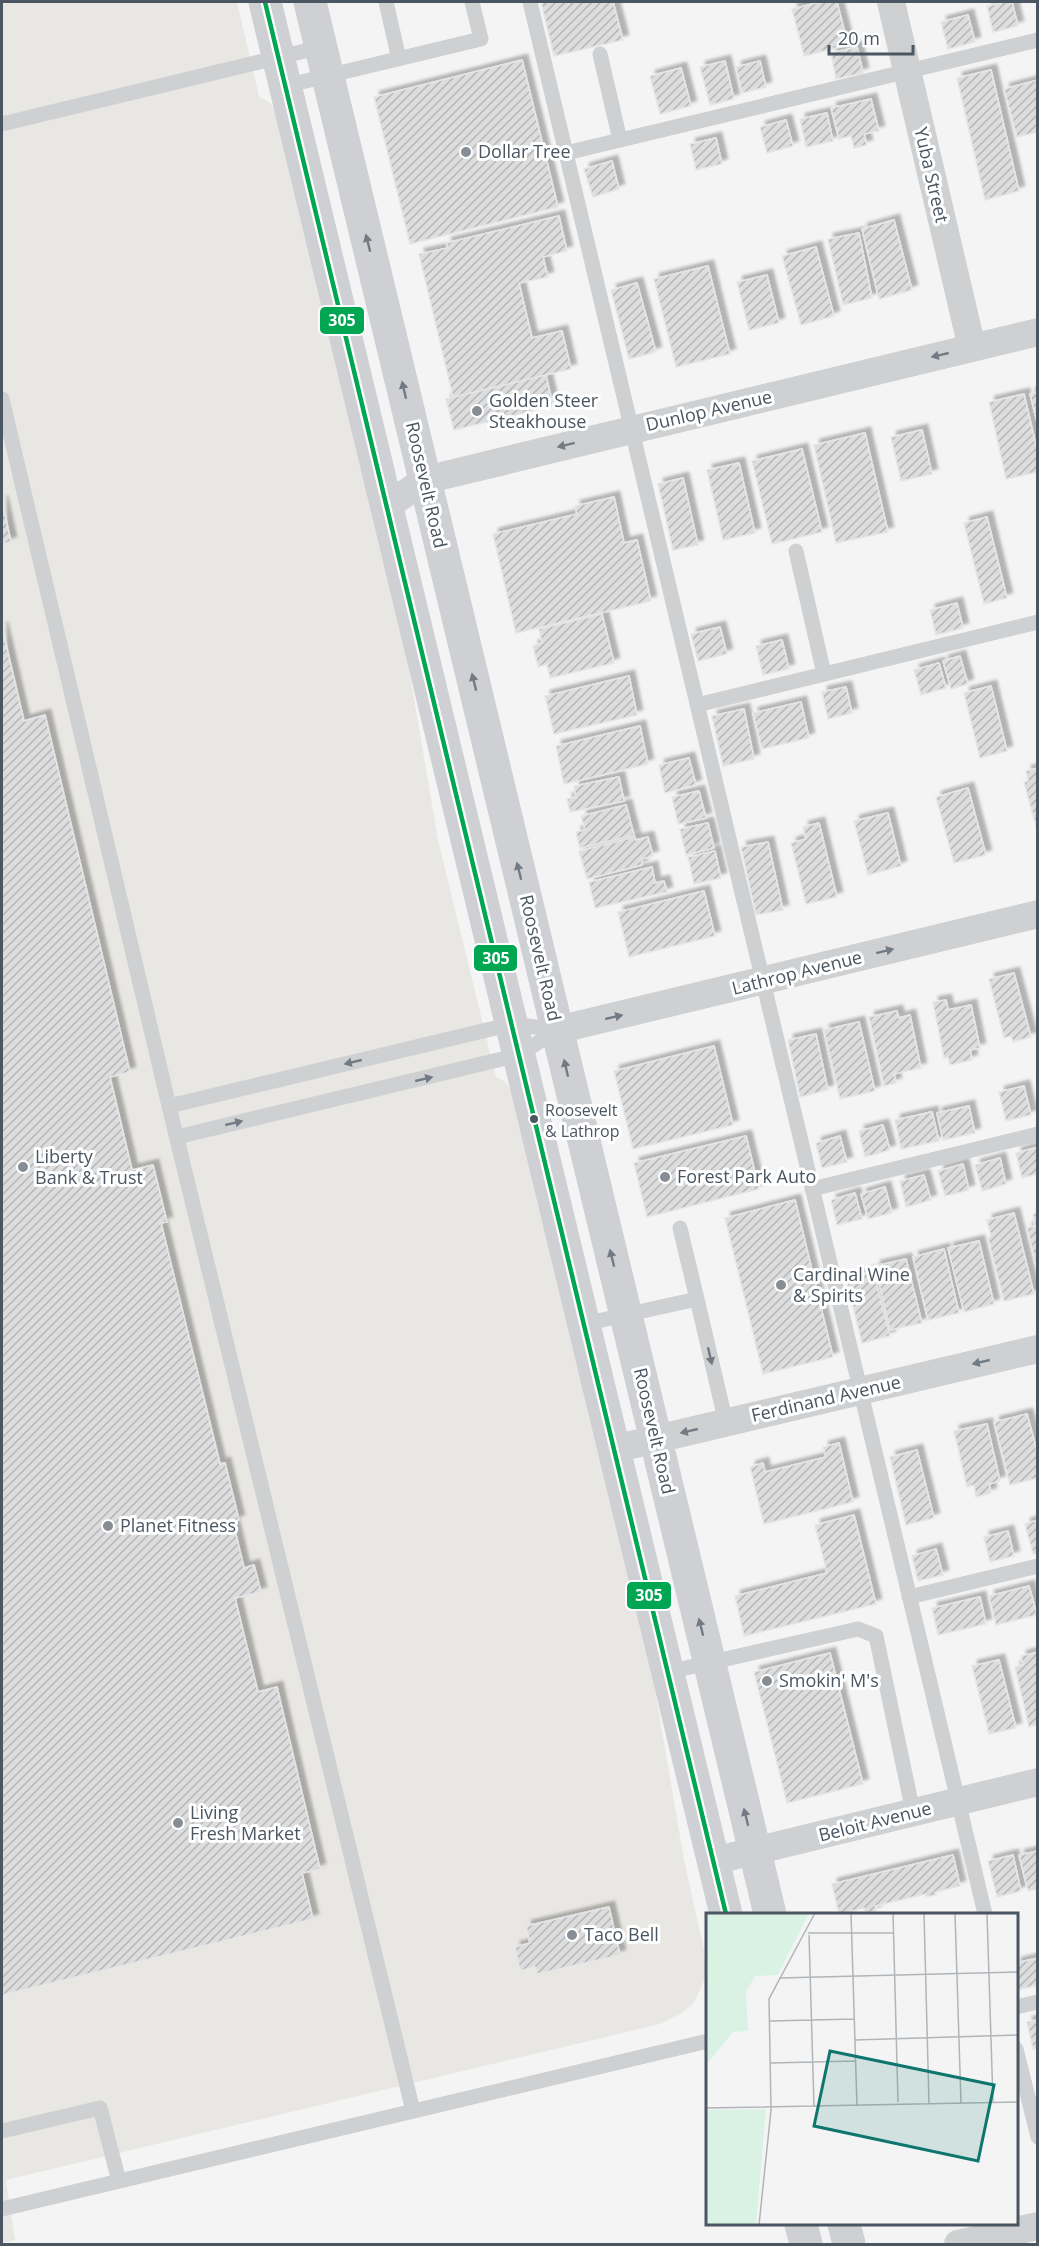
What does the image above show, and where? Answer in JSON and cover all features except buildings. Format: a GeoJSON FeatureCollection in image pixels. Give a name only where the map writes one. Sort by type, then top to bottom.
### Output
{"type":"FeatureCollection","features":[{"type":"Feature","properties":{"kind":"main road"},"geometry":{"type":"LineString","coordinates":[[265,2],[726,1913]]}},
{"type":"Feature","properties":{"kind":"main road","name":"Roosevelt Road"},"geometry":{"type":"LineString","coordinates":[[310,2],[770,1913]]}},
{"type":"Feature","properties":{"kind":"main road"},"geometry":{"type":"LineString","coordinates":[[801,2225],[806,2244]]}},
{"type":"Feature","properties":{"kind":"main road"},"geometry":{"type":"LineString","coordinates":[[844,2225],[849,2244]]}},
{"type":"Feature","properties":{"kind":"street","name":"Yuba Street"},"geometry":{"type":"LineString","coordinates":[[891,2],[972,348]]}},
{"type":"Feature","properties":{"kind":"street","name":"Dunlop Avenue"},"geometry":{"type":"LineString","coordinates":[[387,506],[425,480],[1038,332]]}},
{"type":"Feature","properties":{"kind":"street","name":"Lathrop Avenue"},"geometry":{"type":"LineString","coordinates":[[557,1030],[1038,914]]}},
{"type":"Feature","properties":{"kind":"street","name":"Ferdinand Avenue"},"geometry":{"type":"LineString","coordinates":[[614,1449],[1038,1349]]}},
{"type":"Feature","properties":{"kind":"street","name":"Beloit Avenue"},"geometry":{"type":"LineString","coordinates":[[713,1861],[1038,1782]]}},
{"type":"Feature","properties":{"kind":"street"},"geometry":{"type":"LineString","coordinates":[[958,2244],[1038,2226]]}},
{"type":"Feature","properties":{"kind":"lane"},"geometry":{"type":"LineString","coordinates":[[386,2],[399,59]]}},
{"type":"Feature","properties":{"kind":"lane"},"geometry":{"type":"LineString","coordinates":[[282,71],[325,61],[399,59],[482,39],[472,2]]}},
{"type":"Feature","properties":{"kind":"lane"},"geometry":{"type":"LineString","coordinates":[[530,2],[985,1913]]}},
{"type":"Feature","properties":{"kind":"lane"},"geometry":{"type":"LineString","coordinates":[[566,153],[1038,40]]}},
{"type":"Feature","properties":{"kind":"lane"},"geometry":{"type":"LineString","coordinates":[[600,54],[620,140]]}},
{"type":"Feature","properties":{"kind":"lane"},"geometry":{"type":"LineString","coordinates":[[2,124],[325,61]]}},
{"type":"Feature","properties":{"kind":"lane"},"geometry":{"type":"LineString","coordinates":[[2,399],[169,1106],[412,2111]]}},
{"type":"Feature","properties":{"kind":"lane"},"geometry":{"type":"LineString","coordinates":[[796,551],[824,674]]}},
{"type":"Feature","properties":{"kind":"lane"},"geometry":{"type":"LineString","coordinates":[[697,705],[1038,622]]}},
{"type":"Feature","properties":{"kind":"lane"},"geometry":{"type":"LineString","coordinates":[[169,1106],[512,1024],[557,1030]]}},
{"type":"Feature","properties":{"kind":"lane"},"geometry":{"type":"LineString","coordinates":[[177,1137],[519,1055],[557,1030]]}},
{"type":"Feature","properties":{"kind":"lane"},"geometry":{"type":"LineString","coordinates":[[812,1189],[1038,1134]]}},
{"type":"Feature","properties":{"kind":"lane"},"geometry":{"type":"LineString","coordinates":[[680,1228],[726,1423]]}},
{"type":"Feature","properties":{"kind":"lane"},"geometry":{"type":"LineString","coordinates":[[584,1324],[697,1299]]}},
{"type":"Feature","properties":{"kind":"lane"},"geometry":{"type":"LineString","coordinates":[[909,1597],[1038,1566]]}},
{"type":"Feature","properties":{"kind":"lane"},"geometry":{"type":"LineString","coordinates":[[668,1672],[858,1629],[876,1636],[913,1812]]}},
{"type":"Feature","properties":{"kind":"lane"},"geometry":{"type":"LineString","coordinates":[[1018,2007],[1038,2002]]}},
{"type":"Feature","properties":{"kind":"lane"},"geometry":{"type":"LineString","coordinates":[[2,2209],[706,2041]]}},
{"type":"Feature","properties":{"kind":"lane"},"geometry":{"type":"LineString","coordinates":[[1018,2058],[1024,2109],[1038,2137]]}},
{"type":"Feature","properties":{"kind":"lane"},"geometry":{"type":"LineString","coordinates":[[2,2131],[100,2108],[119,2181]]}},
{"type":"Feature","properties":{"kind":"shaded area"},"geometry":{"type":"Polygon","coordinates":[[[2,2],[237,2],[259,96],[270,103],[278,113],[404,640],[438,840],[496,1077],[504,1081],[514,1094],[651,1667],[684,1860],[704,1950],[705,1978],[694,2003],[682,2013],[660,2024],[6,2180],[15,2240],[2,2243],[2,2]]]}},
{"type":"Feature","properties":{"kind":"transit line","name":"305"},"geometry":{"type":"LineString","coordinates":[[265,2],[726,1913]]}},
{"type":"Feature","properties":{"kind":"place","name":"Dollar Tree"},"geometry":{"type":"Point","coordinates":[466,152]}},
{"type":"Feature","properties":{"kind":"place","name":"Golden Steer Steakhouse"},"geometry":{"type":"Point","coordinates":[477,411]}},
{"type":"Feature","properties":{"kind":"place","name":"Roosevelt & Lathrop"},"geometry":{"type":"Point","coordinates":[534,1119]}},
{"type":"Feature","properties":{"kind":"place","name":"Liberty Bank & Trust"},"geometry":{"type":"Point","coordinates":[23,1167]}},
{"type":"Feature","properties":{"kind":"place","name":"Forest Park Auto"},"geometry":{"type":"Point","coordinates":[665,1177]}},
{"type":"Feature","properties":{"kind":"place","name":"Cardinal Wine & Spirits"},"geometry":{"type":"Point","coordinates":[781,1285]}},
{"type":"Feature","properties":{"kind":"place","name":"Planet Fitness"},"geometry":{"type":"Point","coordinates":[108,1526]}},
{"type":"Feature","properties":{"kind":"place","name":"Smokin' M's"},"geometry":{"type":"Point","coordinates":[767,1681]}},
{"type":"Feature","properties":{"kind":"place","name":"Living Fresh Market"},"geometry":{"type":"Point","coordinates":[178,1823]}},
{"type":"Feature","properties":{"kind":"place","name":"Taco Bell"},"geometry":{"type":"Point","coordinates":[572,1935]}}]}
